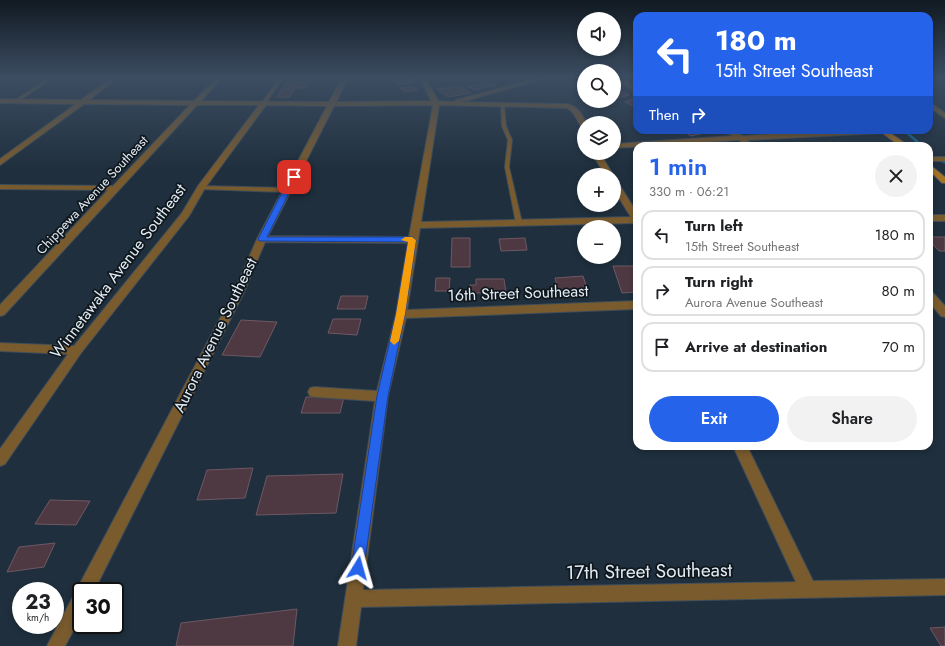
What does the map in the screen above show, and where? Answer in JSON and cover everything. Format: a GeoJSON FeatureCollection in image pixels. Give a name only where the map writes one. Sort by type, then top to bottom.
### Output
{"type":"FeatureCollection","features":[{"type":"Feature","properties":{"kind":"main road"},"geometry":{"type":"LineString","coordinates":[[888,134],[900,142]]}},
{"type":"Feature","properties":{"kind":"main road"},"geometry":{"type":"LineString","coordinates":[[933,170],[945,181]]}},
{"type":"Feature","properties":{"kind":"street"},"geometry":{"type":"LineString","coordinates":[[0,163],[75,108]]}},
{"type":"Feature","properties":{"kind":"street","name":"Chippewa Avenue Southeast"},"geometry":{"type":"LineString","coordinates":[[0,312],[115,188],[192,108]]}},
{"type":"Feature","properties":{"kind":"street","name":"Winnetawaka Avenue Southeast"},"geometry":{"type":"LineString","coordinates":[[0,460],[77,350],[186,214],[201,188],[260,108]]}},
{"type":"Feature","properties":{"kind":"street","name":"Aurora Avenue Southeast"},"geometry":{"type":"LineString","coordinates":[[90,582],[236,298],[262,239],[329,108]]}},
{"type":"Feature","properties":{"kind":"street"},"geometry":{"type":"LineString","coordinates":[[347,646],[382,396],[401,314],[412,240],[435,108]]}},
{"type":"Feature","properties":{"kind":"street"},"geometry":{"type":"LineString","coordinates":[[573,108],[580,116]]}},
{"type":"Feature","properties":{"kind":"street"},"geometry":{"type":"LineString","coordinates":[[935,108],[945,116]]}},
{"type":"Feature","properties":{"kind":"street"},"geometry":{"type":"LineString","coordinates":[[734,134],[746,142]]}},
{"type":"Feature","properties":{"kind":"street"},"geometry":{"type":"LineString","coordinates":[[670,142],[801,134]]}},
{"type":"Feature","properties":{"kind":"street"},"geometry":{"type":"LineString","coordinates":[[621,146],[633,145]]}},
{"type":"Feature","properties":{"kind":"street"},"geometry":{"type":"LineString","coordinates":[[933,159],[945,159]]}},
{"type":"Feature","properties":{"kind":"street"},"geometry":{"type":"LineString","coordinates":[[0,187],[115,188]]}},
{"type":"Feature","properties":{"kind":"street"},"geometry":{"type":"LineString","coordinates":[[621,194],[633,213]]}},
{"type":"Feature","properties":{"kind":"street"},"geometry":{"type":"LineString","coordinates":[[933,218],[945,218]]}},
{"type":"Feature","properties":{"kind":"street"},"geometry":{"type":"LineString","coordinates":[[415,226],[633,220]]}},
{"type":"Feature","properties":{"kind":"street"},"geometry":{"type":"LineString","coordinates":[[262,239],[412,240]]}},
{"type":"Feature","properties":{"kind":"street"},"geometry":{"type":"LineString","coordinates":[[933,302],[945,312]]}},
{"type":"Feature","properties":{"kind":"street","name":"16th Street Southeast"},"geometry":{"type":"LineString","coordinates":[[401,314],[633,305]]}},
{"type":"Feature","properties":{"kind":"street"},"geometry":{"type":"LineString","coordinates":[[0,347],[77,350]]}},
{"type":"Feature","properties":{"kind":"street"},"geometry":{"type":"LineString","coordinates":[[314,392],[382,396]]}},
{"type":"Feature","properties":{"kind":"street"},"geometry":{"type":"LineString","coordinates":[[742,450],[808,589]]}},
{"type":"Feature","properties":{"kind":"street","name":"17th Street Southeast"},"geometry":{"type":"LineString","coordinates":[[353,599],[945,587]]}},
{"type":"Feature","properties":{"kind":"street"},"geometry":{"type":"LineString","coordinates":[[56,646],[72,615]]}},
{"type":"Feature","properties":{"kind":"lane"},"geometry":{"type":"LineString","coordinates":[[502,108],[504,126],[510,140],[507,167],[519,223]]}},
{"type":"Feature","properties":{"kind":"lane"},"geometry":{"type":"LineString","coordinates":[[201,188],[287,190]]}},
{"type":"Feature","properties":{"kind":"building"},"geometry":{"type":"Polygon","coordinates":[[[688,134],[700,134],[691,136],[688,134]]]}},
{"type":"Feature","properties":{"kind":"building"},"geometry":{"type":"Polygon","coordinates":[[[933,237],[945,237],[945,251],[939,251],[933,244],[933,237]]]}},
{"type":"Feature","properties":{"kind":"building"},"geometry":{"type":"Polygon","coordinates":[[[452,238],[470,238],[470,267],[451,267],[452,238]]]}},
{"type":"Feature","properties":{"kind":"building"},"geometry":{"type":"Polygon","coordinates":[[[525,238],[527,250],[501,251],[499,239],[525,238]]]}},
{"type":"Feature","properties":{"kind":"building"},"geometry":{"type":"Polygon","coordinates":[[[613,266],[633,266],[633,292],[622,293],[613,266]]]}},
{"type":"Feature","properties":{"kind":"building"},"geometry":{"type":"Polygon","coordinates":[[[583,276],[588,291],[559,293],[555,278],[583,276]]]}},
{"type":"Feature","properties":{"kind":"building"},"geometry":{"type":"Polygon","coordinates":[[[436,278],[450,278],[449,291],[435,291],[436,278]]]}},
{"type":"Feature","properties":{"kind":"building"},"geometry":{"type":"Polygon","coordinates":[[[476,279],[504,279],[506,293],[470,293],[470,285],[476,285],[476,279]]]}},
{"type":"Feature","properties":{"kind":"building"},"geometry":{"type":"Polygon","coordinates":[[[341,296],[368,296],[365,309],[337,309],[341,296]]]}},
{"type":"Feature","properties":{"kind":"building"},"geometry":{"type":"Polygon","coordinates":[[[333,319],[361,319],[357,335],[328,333],[333,319]]]}},
{"type":"Feature","properties":{"kind":"building"},"geometry":{"type":"Polygon","coordinates":[[[241,320],[277,322],[260,357],[222,355],[241,320]]]}},
{"type":"Feature","properties":{"kind":"building"},"geometry":{"type":"Polygon","coordinates":[[[306,397],[344,397],[340,413],[301,413],[306,397]]]}},
{"type":"Feature","properties":{"kind":"building"},"geometry":{"type":"Polygon","coordinates":[[[253,468],[245,498],[197,500],[207,470],[253,468]]]}},
{"type":"Feature","properties":{"kind":"building"},"geometry":{"type":"Polygon","coordinates":[[[343,474],[336,513],[256,515],[267,476],[343,474]]]}},
{"type":"Feature","properties":{"kind":"building"},"geometry":{"type":"Polygon","coordinates":[[[50,500],[90,501],[76,525],[35,524],[50,500]]]}},
{"type":"Feature","properties":{"kind":"building"},"geometry":{"type":"Polygon","coordinates":[[[55,543],[44,567],[7,572],[19,547],[55,543]]]}},
{"type":"Feature","properties":{"kind":"building"},"geometry":{"type":"Polygon","coordinates":[[[297,609],[293,646],[176,646],[181,623],[297,609]]]}},
{"type":"Feature","properties":{"kind":"building"},"geometry":{"type":"Polygon","coordinates":[[[945,627],[945,646],[941,646],[930,628],[945,627]]]}},
{"type":"Feature","properties":{"kind":"waterway"},"geometry":{"type":"LineString","coordinates":[[908,134],[918,142]]}},
{"type":"Feature","properties":{"kind":"waterway"},"geometry":{"type":"LineString","coordinates":[[933,158],[945,162]]}},
{"type":"Feature","properties":{"kind":"slow traffic"},"geometry":{"type":"LineString","coordinates":[[394,341],[401,314],[412,240],[405,240]]}},
{"type":"Feature","properties":{"kind":"route"},"geometry":{"type":"LineString","coordinates":[[294,177],[262,239],[412,240],[401,314],[382,396],[358,568]]}}]}
